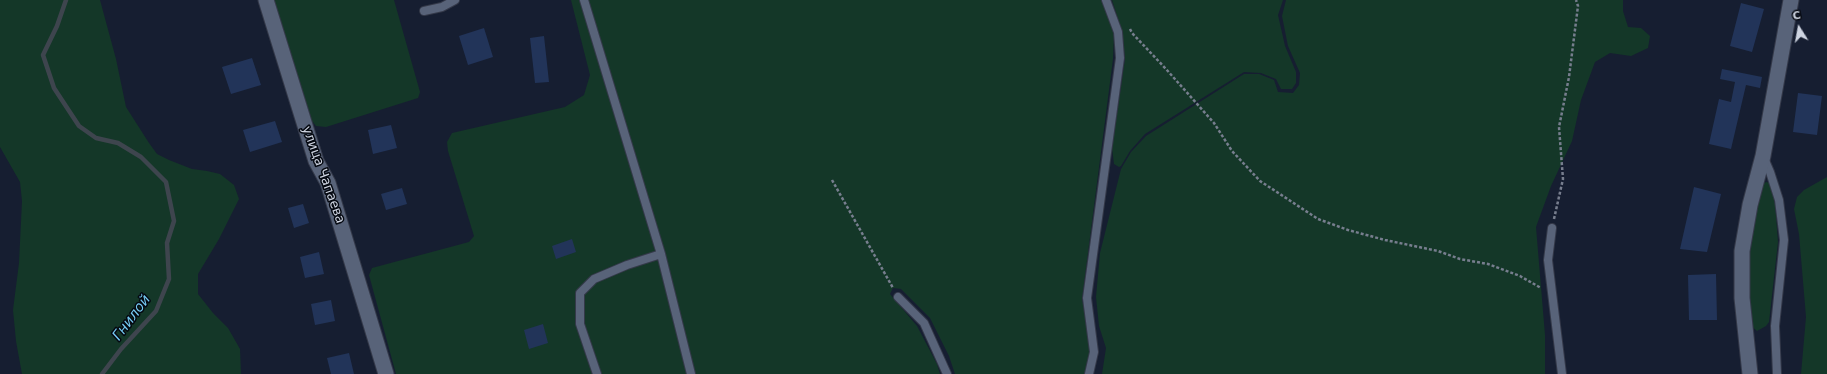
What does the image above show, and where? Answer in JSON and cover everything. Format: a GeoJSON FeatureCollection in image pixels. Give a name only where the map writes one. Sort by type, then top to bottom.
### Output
{"type":"FeatureCollection","features":[{"type":"Feature","properties":{"kind":"street","name":"улица Чапаева"},"geometry":{"type":"LineString","coordinates":[[266,0],[316,161],[328,183],[386,374]]}},
{"type":"Feature","properties":{"kind":"street"},"geometry":{"type":"LineString","coordinates":[[1750,374],[1742,298],[1742,251],[1750,205],[1763,156],[1791,0]]}},
{"type":"Feature","properties":{"kind":"lane"},"geometry":{"type":"LineString","coordinates":[[424,10],[442,7],[455,0]]}},
{"type":"Feature","properties":{"kind":"lane"},"geometry":{"type":"LineString","coordinates":[[584,0],[661,254],[691,374]]}},
{"type":"Feature","properties":{"kind":"lane"},"geometry":{"type":"LineString","coordinates":[[1089,374],[1094,352],[1087,298],[1120,58],[1118,32],[1106,0]]}},
{"type":"Feature","properties":{"kind":"lane"},"geometry":{"type":"LineString","coordinates":[[1763,156],[1779,200],[1784,240],[1775,326],[1777,374]]}},
{"type":"Feature","properties":{"kind":"lane"},"geometry":{"type":"LineString","coordinates":[[1552,228],[1548,260],[1562,374]]}},
{"type":"Feature","properties":{"kind":"lane"},"geometry":{"type":"LineString","coordinates":[[597,374],[580,324],[580,293],[594,279],[627,265],[661,254]]}},
{"type":"Feature","properties":{"kind":"lane"},"geometry":{"type":"LineString","coordinates":[[898,297],[924,323],[947,374]]}},
{"type":"Feature","properties":{"kind":"path"},"geometry":{"type":"LineString","coordinates":[[1552,228],[1563,179],[1558,127],[1569,77],[1578,6],[1576,0]]}},
{"type":"Feature","properties":{"kind":"path"},"geometry":{"type":"LineString","coordinates":[[1129,27],[1132,33],[1214,124],[1232,151],[1260,181],[1318,219],[1348,230],[1385,240],[1438,251],[1460,259],[1488,264],[1520,276],[1552,295]]}},
{"type":"Feature","properties":{"kind":"path"},"geometry":{"type":"LineString","coordinates":[[832,180],[898,297]]}},
{"type":"Feature","properties":{"kind":"green space"},"geometry":{"type":"Polygon","coordinates":[[[0,0],[100,0],[116,59],[126,107],[149,143],[157,154],[169,160],[192,169],[220,174],[234,185],[239,199],[219,239],[198,274],[198,294],[213,313],[228,328],[240,349],[241,374],[22,374],[16,341],[13,310],[19,263],[22,201],[20,182],[0,147],[0,0]]]}},
{"type":"Feature","properties":{"kind":"green space"},"geometry":{"type":"Polygon","coordinates":[[[274,0],[394,0],[420,92],[418,98],[326,127],[316,126],[312,121],[274,0]]]}},
{"type":"Feature","properties":{"kind":"green space"},"geometry":{"type":"Polygon","coordinates":[[[571,0],[1102,0],[1114,34],[1113,59],[1082,299],[1092,352],[1085,374],[955,374],[949,356],[930,318],[901,289],[893,288],[890,294],[917,326],[937,364],[940,374],[396,374],[369,275],[372,268],[469,242],[474,236],[448,151],[447,142],[452,133],[565,107],[584,95],[590,75],[571,0]]]}},
{"type":"Feature","properties":{"kind":"green space"},"geometry":{"type":"Polygon","coordinates":[[[1112,0],[1283,0],[1278,15],[1285,46],[1296,72],[1296,83],[1292,89],[1281,89],[1276,79],[1261,73],[1244,72],[1145,134],[1130,151],[1119,167],[1114,164],[1112,148],[1125,59],[1122,31],[1112,0]]]}},
{"type":"Feature","properties":{"kind":"green space"},"geometry":{"type":"Polygon","coordinates":[[[1286,0],[1623,0],[1623,11],[1628,27],[1641,28],[1650,36],[1648,48],[1631,56],[1610,53],[1595,62],[1581,100],[1572,141],[1551,186],[1536,227],[1545,335],[1545,374],[1102,374],[1106,348],[1099,326],[1096,297],[1100,253],[1121,169],[1131,152],[1146,136],[1244,74],[1259,74],[1274,80],[1278,92],[1293,93],[1299,85],[1300,73],[1288,46],[1282,16],[1286,0]]]}},
{"type":"Feature","properties":{"kind":"green space"},"geometry":{"type":"Polygon","coordinates":[[[1827,177],[1827,374],[1801,374],[1806,317],[1799,234],[1794,209],[1797,197],[1804,190],[1827,177]]]}},
{"type":"Feature","properties":{"kind":"green space"},"geometry":{"type":"Polygon","coordinates":[[[1766,182],[1771,183],[1775,203],[1778,242],[1769,322],[1766,326],[1757,331],[1750,325],[1746,252],[1763,184],[1766,182]]]}},
{"type":"Feature","properties":{"kind":"building"},"geometry":{"type":"Polygon","coordinates":[[[1741,3],[1764,9],[1752,52],[1730,46],[1741,3]]]}},
{"type":"Feature","properties":{"kind":"building"},"geometry":{"type":"Polygon","coordinates":[[[484,28],[493,57],[468,65],[459,36],[484,28]]]}},
{"type":"Feature","properties":{"kind":"building"},"geometry":{"type":"Polygon","coordinates":[[[544,36],[549,82],[535,83],[530,38],[544,36]]]}},
{"type":"Feature","properties":{"kind":"building"},"geometry":{"type":"Polygon","coordinates":[[[252,58],[261,85],[231,94],[222,67],[252,58]]]}},
{"type":"Feature","properties":{"kind":"building"},"geometry":{"type":"Polygon","coordinates":[[[1722,69],[1762,77],[1760,88],[1746,85],[1731,149],[1709,144],[1719,99],[1731,102],[1735,82],[1720,79],[1722,69]]]}},
{"type":"Feature","properties":{"kind":"building"},"geometry":{"type":"Polygon","coordinates":[[[1798,93],[1822,96],[1817,135],[1793,132],[1798,93]]]}},
{"type":"Feature","properties":{"kind":"building"},"geometry":{"type":"Polygon","coordinates":[[[275,121],[282,142],[250,152],[243,130],[275,121]]]}},
{"type":"Feature","properties":{"kind":"building"},"geometry":{"type":"Polygon","coordinates":[[[391,125],[397,148],[373,154],[368,130],[391,125]]]}},
{"type":"Feature","properties":{"kind":"building"},"geometry":{"type":"Polygon","coordinates":[[[1694,187],[1721,194],[1707,252],[1680,249],[1694,187]]]}},
{"type":"Feature","properties":{"kind":"building"},"geometry":{"type":"Polygon","coordinates":[[[402,188],[407,204],[386,210],[381,194],[402,188]]]}},
{"type":"Feature","properties":{"kind":"building"},"geometry":{"type":"Polygon","coordinates":[[[303,204],[309,223],[294,228],[288,208],[303,204]]]}},
{"type":"Feature","properties":{"kind":"building"},"geometry":{"type":"Polygon","coordinates":[[[572,239],[576,252],[556,259],[552,246],[572,239]]]}},
{"type":"Feature","properties":{"kind":"building"},"geometry":{"type":"Polygon","coordinates":[[[319,252],[324,274],[305,278],[300,257],[319,252]]]}},
{"type":"Feature","properties":{"kind":"building"},"geometry":{"type":"Polygon","coordinates":[[[1716,274],[1717,320],[1689,320],[1688,275],[1716,274]]]}},
{"type":"Feature","properties":{"kind":"building"},"geometry":{"type":"Polygon","coordinates":[[[331,300],[335,321],[315,325],[311,304],[331,300]]]}},
{"type":"Feature","properties":{"kind":"building"},"geometry":{"type":"Polygon","coordinates":[[[543,324],[548,343],[529,349],[524,330],[543,324]]]}},
{"type":"Feature","properties":{"kind":"building"},"geometry":{"type":"Polygon","coordinates":[[[349,353],[354,374],[331,374],[327,358],[349,353]]]}},
{"type":"Feature","properties":{"kind":"waterway","name":"Гнилой"},"geometry":{"type":"LineString","coordinates":[[66,0],[57,26],[43,55],[54,88],[79,126],[96,138],[118,143],[141,157],[166,182],[174,221],[167,243],[169,279],[156,311],[121,349],[102,374]]}}]}
